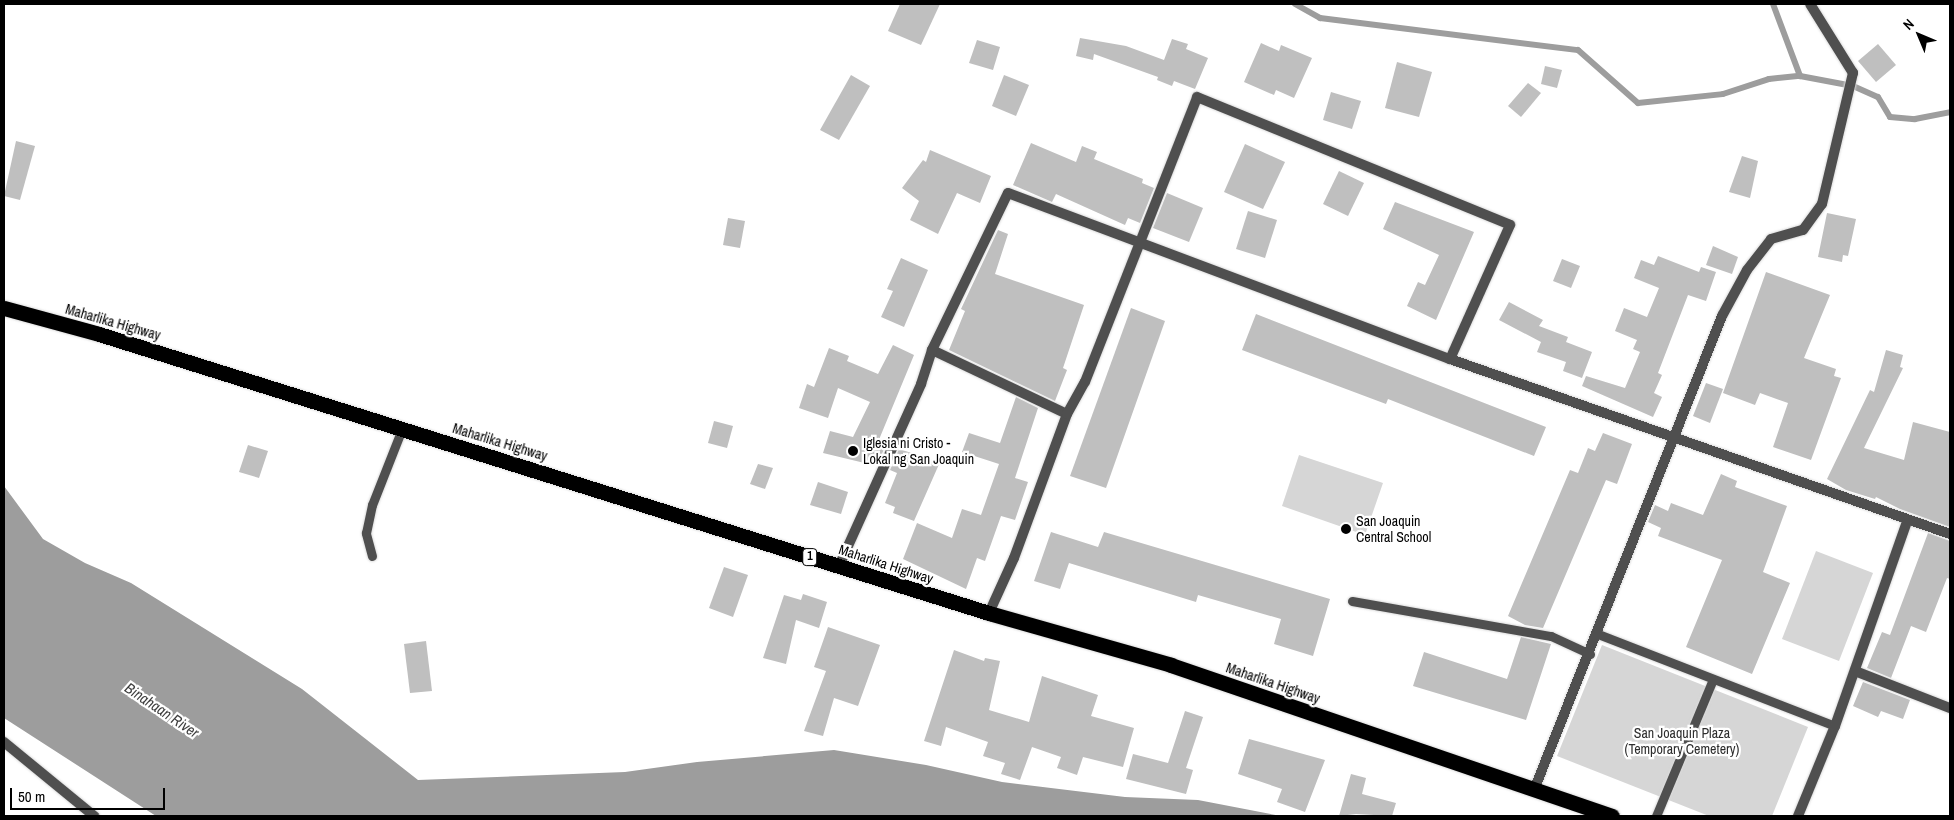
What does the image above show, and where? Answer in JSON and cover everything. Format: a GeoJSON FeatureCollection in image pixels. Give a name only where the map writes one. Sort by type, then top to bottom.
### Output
{"type":"FeatureCollection","features":[{"type":"Feature","properties":{"kind":"highway","name":"Maharlika Highway"},"geometry":{"type":"LineString","coordinates":[[4,308],[99,334],[989,613],[1171,665],[1612,816]]}},
{"type":"Feature","properties":{"kind":"street"},"geometry":{"type":"LineString","coordinates":[[1534,790],[1598,634],[1722,316],[1747,270],[1772,239],[1803,230],[1822,204],[1853,73],[1810,4]]}},
{"type":"Feature","properties":{"kind":"street"},"geometry":{"type":"LineString","coordinates":[[989,613],[1014,558],[1067,414],[1085,382],[1197,97],[1510,225],[1450,359]]}},
{"type":"Feature","properties":{"kind":"street"},"geometry":{"type":"LineString","coordinates":[[839,566],[921,384],[932,350],[1008,193],[1138,244],[1450,359],[1907,521],[1950,534]]}},
{"type":"Feature","properties":{"kind":"street"},"geometry":{"type":"LineString","coordinates":[[932,350],[1067,414]]}},
{"type":"Feature","properties":{"kind":"street"},"geometry":{"type":"LineString","coordinates":[[1798,816],[1856,670],[1907,521]]}},
{"type":"Feature","properties":{"kind":"street"},"geometry":{"type":"LineString","coordinates":[[1856,670],[1950,708]]}},
{"type":"Feature","properties":{"kind":"street"},"geometry":{"type":"LineString","coordinates":[[4,742],[94,816]]}},
{"type":"Feature","properties":{"kind":"lane"},"geometry":{"type":"LineString","coordinates":[[372,556],[366,533],[372,505],[402,429]]}},
{"type":"Feature","properties":{"kind":"lane"},"geometry":{"type":"LineString","coordinates":[[1352,601],[1551,636],[1590,654]]}},
{"type":"Feature","properties":{"kind":"lane"},"geometry":{"type":"LineString","coordinates":[[1598,634],[1835,726]]}},
{"type":"Feature","properties":{"kind":"lane"},"geometry":{"type":"LineString","coordinates":[[1656,816],[1713,679]]}},
{"type":"Feature","properties":{"kind":"green space"},"geometry":{"type":"Polygon","coordinates":[[[1299,455],[1383,483],[1365,535],[1282,506],[1299,455]]]}},
{"type":"Feature","properties":{"kind":"green space"},"geometry":{"type":"Polygon","coordinates":[[[1816,551],[1873,573],[1839,661],[1782,639],[1816,551]]]}},
{"type":"Feature","properties":{"kind":"green space","name":"San Joaquin Plaza (Temporary Cemetery)"},"geometry":{"type":"Polygon","coordinates":[[[1602,645],[1808,727],[1772,816],[1709,816],[1557,756],[1602,645]]]}},
{"type":"Feature","properties":{"kind":"water","name":"Binahaan River"},"geometry":{"type":"Polygon","coordinates":[[[4,486],[43,539],[85,563],[131,583],[302,689],[418,780],[625,772],[697,762],[834,750],[926,765],[1002,782],[1125,797],[1198,800],[1281,816],[156,816],[4,718],[4,486]]]}},
{"type":"Feature","properties":{"kind":"building"},"geometry":{"type":"Polygon","coordinates":[[[900,4],[940,4],[921,45],[888,31],[900,4]]]}},
{"type":"Feature","properties":{"kind":"building"},"geometry":{"type":"Polygon","coordinates":[[[1080,38],[1126,46],[1164,60],[1172,39],[1188,44],[1186,49],[1208,58],[1195,89],[1174,81],[1172,86],[1157,80],[1158,77],[1094,54],[1093,60],[1076,56],[1080,38]]]}},
{"type":"Feature","properties":{"kind":"building"},"geometry":{"type":"Polygon","coordinates":[[[977,40],[1000,47],[993,70],[969,63],[977,40]]]}},
{"type":"Feature","properties":{"kind":"building"},"geometry":{"type":"Polygon","coordinates":[[[1261,43],[1279,51],[1281,45],[1312,58],[1294,98],[1276,90],[1274,95],[1244,82],[1261,43]]]}},
{"type":"Feature","properties":{"kind":"building"},"geometry":{"type":"Polygon","coordinates":[[[1878,44],[1896,65],[1876,82],[1858,61],[1878,44]]]}},
{"type":"Feature","properties":{"kind":"building"},"geometry":{"type":"Polygon","coordinates":[[[1397,62],[1432,72],[1419,117],[1385,108],[1397,62]]]}},
{"type":"Feature","properties":{"kind":"building"},"geometry":{"type":"Polygon","coordinates":[[[1545,66],[1562,70],[1557,88],[1541,84],[1545,66]]]}},
{"type":"Feature","properties":{"kind":"building"},"geometry":{"type":"Polygon","coordinates":[[[851,75],[870,86],[839,140],[820,130],[851,75]]]}},
{"type":"Feature","properties":{"kind":"building"},"geometry":{"type":"Polygon","coordinates":[[[1004,75],[1029,85],[1016,116],[992,106],[1004,75]]]}},
{"type":"Feature","properties":{"kind":"building"},"geometry":{"type":"Polygon","coordinates":[[[1528,83],[1541,93],[1521,117],[1508,106],[1528,83]]]}},
{"type":"Feature","properties":{"kind":"building"},"geometry":{"type":"Polygon","coordinates":[[[1331,92],[1361,101],[1352,129],[1323,120],[1331,92]]]}},
{"type":"Feature","properties":{"kind":"building"},"geometry":{"type":"Polygon","coordinates":[[[16,141],[35,146],[20,200],[4,196],[16,141]]]}},
{"type":"Feature","properties":{"kind":"building"},"geometry":{"type":"Polygon","coordinates":[[[1031,143],[1076,162],[1082,146],[1097,152],[1094,159],[1143,179],[1142,183],[1154,188],[1140,223],[1128,218],[1125,225],[1056,194],[1052,202],[1013,185],[1031,143]]]}},
{"type":"Feature","properties":{"kind":"building"},"geometry":{"type":"Polygon","coordinates":[[[1245,144],[1285,162],[1263,209],[1224,192],[1245,144]]]}},
{"type":"Feature","properties":{"kind":"building"},"geometry":{"type":"Polygon","coordinates":[[[930,150],[991,176],[980,203],[957,193],[938,234],[910,220],[919,201],[902,188],[923,160],[926,162],[930,150]]]}},
{"type":"Feature","properties":{"kind":"building"},"geometry":{"type":"Polygon","coordinates":[[[1742,156],[1758,161],[1750,198],[1729,192],[1742,156]]]}},
{"type":"Feature","properties":{"kind":"building"},"geometry":{"type":"Polygon","coordinates":[[[1339,171],[1364,183],[1348,216],[1323,204],[1339,171]]]}},
{"type":"Feature","properties":{"kind":"building"},"geometry":{"type":"Polygon","coordinates":[[[1167,193],[1203,208],[1189,242],[1153,228],[1167,193]]]}},
{"type":"Feature","properties":{"kind":"building"},"geometry":{"type":"Polygon","coordinates":[[[1395,202],[1474,232],[1436,320],[1407,306],[1418,282],[1425,285],[1439,255],[1383,229],[1395,202]]]}},
{"type":"Feature","properties":{"kind":"building"},"geometry":{"type":"Polygon","coordinates":[[[1248,211],[1277,220],[1265,258],[1236,249],[1248,211]]]}},
{"type":"Feature","properties":{"kind":"building"},"geometry":{"type":"Polygon","coordinates":[[[1827,213],[1856,219],[1848,256],[1843,255],[1842,262],[1818,257],[1827,213]]]}},
{"type":"Feature","properties":{"kind":"building"},"geometry":{"type":"Polygon","coordinates":[[[728,218],[745,221],[740,248],[723,245],[728,218]]]}},
{"type":"Feature","properties":{"kind":"building"},"geometry":{"type":"Polygon","coordinates":[[[998,230],[1008,234],[995,274],[1084,305],[1063,368],[1067,370],[1055,401],[949,350],[965,311],[961,309],[998,230]]]}},
{"type":"Feature","properties":{"kind":"building"},"geometry":{"type":"Polygon","coordinates":[[[1713,246],[1738,257],[1732,274],[1706,265],[1713,246]]]}},
{"type":"Feature","properties":{"kind":"building"},"geometry":{"type":"Polygon","coordinates":[[[1658,256],[1699,272],[1701,267],[1716,272],[1706,301],[1688,295],[1658,373],[1662,375],[1654,393],[1662,397],[1653,417],[1582,386],[1586,376],[1625,388],[1640,352],[1633,349],[1637,340],[1615,331],[1624,308],[1647,317],[1659,288],[1634,278],[1641,260],[1654,265],[1658,256]]]}},
{"type":"Feature","properties":{"kind":"building"},"geometry":{"type":"Polygon","coordinates":[[[901,258],[928,270],[904,327],[881,317],[893,291],[887,289],[901,258]]]}},
{"type":"Feature","properties":{"kind":"building"},"geometry":{"type":"Polygon","coordinates":[[[1562,259],[1580,266],[1571,288],[1553,281],[1562,259]]]}},
{"type":"Feature","properties":{"kind":"building"},"geometry":{"type":"Polygon","coordinates":[[[1766,272],[1830,295],[1804,358],[1836,369],[1834,376],[1841,378],[1811,460],[1773,447],[1788,403],[1760,393],[1755,405],[1723,393],[1766,272]]]}},
{"type":"Feature","properties":{"kind":"building"},"geometry":{"type":"Polygon","coordinates":[[[1509,302],[1543,320],[1539,326],[1568,337],[1566,342],[1592,352],[1582,378],[1563,371],[1566,362],[1537,352],[1541,342],[1499,320],[1509,302]]]}},
{"type":"Feature","properties":{"kind":"building"},"geometry":{"type":"Polygon","coordinates":[[[1131,308],[1165,321],[1106,488],[1070,476],[1131,308]]]}},
{"type":"Feature","properties":{"kind":"building"},"geometry":{"type":"Polygon","coordinates":[[[1256,314],[1546,427],[1534,456],[1388,399],[1386,404],[1242,350],[1256,314]]]}},
{"type":"Feature","properties":{"kind":"building"},"geometry":{"type":"Polygon","coordinates":[[[893,345],[914,355],[878,442],[886,444],[877,466],[823,453],[830,431],[853,437],[870,402],[838,388],[828,418],[799,408],[807,384],[814,387],[829,348],[849,356],[847,361],[878,374],[893,345]]]}},
{"type":"Feature","properties":{"kind":"building"},"geometry":{"type":"Polygon","coordinates":[[[1886,350],[1903,355],[1900,367],[1903,368],[1864,448],[1904,460],[1913,422],[1950,432],[1950,527],[1900,509],[1876,497],[1875,499],[1846,490],[1827,479],[1870,390],[1874,392],[1886,350]]]}},
{"type":"Feature","properties":{"kind":"building"},"geometry":{"type":"Polygon","coordinates":[[[1706,383],[1723,389],[1710,423],[1693,416],[1706,383]]]}},
{"type":"Feature","properties":{"kind":"building"},"geometry":{"type":"Polygon","coordinates":[[[1016,397],[1038,408],[1015,478],[1028,482],[1015,520],[1001,516],[985,561],[977,558],[966,589],[903,559],[917,523],[952,538],[962,509],[981,515],[999,464],[962,452],[969,433],[1000,443],[1016,397]]]}},
{"type":"Feature","properties":{"kind":"building"},"geometry":{"type":"Polygon","coordinates":[[[714,421],[733,426],[727,448],[708,443],[714,421]]]}},
{"type":"Feature","properties":{"kind":"building"},"geometry":{"type":"Polygon","coordinates":[[[1603,433],[1632,444],[1617,484],[1606,480],[1543,628],[1525,625],[1508,616],[1570,470],[1578,473],[1588,448],[1595,451],[1603,433]]]}},
{"type":"Feature","properties":{"kind":"building"},"geometry":{"type":"Polygon","coordinates":[[[248,445],[268,451],[259,478],[239,472],[248,445]]]}},
{"type":"Feature","properties":{"kind":"building"},"geometry":{"type":"Polygon","coordinates":[[[899,449],[940,462],[914,521],[893,513],[895,507],[885,503],[897,473],[890,470],[899,449]]]}},
{"type":"Feature","properties":{"kind":"building"},"geometry":{"type":"Polygon","coordinates":[[[758,464],[773,468],[765,489],[750,484],[758,464]]]}},
{"type":"Feature","properties":{"kind":"building"},"geometry":{"type":"Polygon","coordinates":[[[1721,474],[1737,481],[1735,487],[1787,506],[1763,572],[1790,583],[1752,674],[1686,647],[1722,560],[1658,536],[1661,528],[1648,522],[1655,505],[1668,511],[1671,503],[1703,515],[1721,474]]]}},
{"type":"Feature","properties":{"kind":"building"},"geometry":{"type":"Polygon","coordinates":[[[818,482],[848,492],[841,514],[810,505],[818,482]]]}},
{"type":"Feature","properties":{"kind":"building"},"geometry":{"type":"Polygon","coordinates":[[[1051,532],[1098,547],[1104,532],[1330,599],[1313,656],[1274,644],[1281,619],[1198,595],[1196,602],[1069,563],[1060,589],[1034,581],[1051,532]]]}},
{"type":"Feature","properties":{"kind":"building"},"geometry":{"type":"Polygon","coordinates":[[[1928,533],[1950,541],[1950,579],[1947,578],[1926,632],[1911,626],[1891,678],[1867,668],[1882,632],[1890,635],[1928,533]]]}},
{"type":"Feature","properties":{"kind":"building"},"geometry":{"type":"Polygon","coordinates":[[[724,567],[748,575],[733,617],[709,608],[724,567]]]}},
{"type":"Feature","properties":{"kind":"building"},"geometry":{"type":"Polygon","coordinates":[[[803,594],[827,602],[819,628],[796,620],[786,664],[763,658],[784,595],[801,600],[803,594]]]}},
{"type":"Feature","properties":{"kind":"building"},"geometry":{"type":"Polygon","coordinates":[[[828,627],[880,645],[858,706],[834,698],[823,736],[804,731],[826,671],[814,667],[828,627]]]}},
{"type":"Feature","properties":{"kind":"building"},"geometry":{"type":"Polygon","coordinates":[[[1521,637],[1551,644],[1526,720],[1413,686],[1424,652],[1507,679],[1521,637]]]}},
{"type":"Feature","properties":{"kind":"building"},"geometry":{"type":"Polygon","coordinates":[[[426,641],[432,691],[410,693],[404,644],[426,641]]]}},
{"type":"Feature","properties":{"kind":"building"},"geometry":{"type":"Polygon","coordinates":[[[954,650],[984,661],[985,658],[1000,661],[989,710],[1029,722],[1042,676],[1098,695],[1091,716],[1134,728],[1123,767],[1083,757],[1077,775],[1057,768],[1061,757],[1032,747],[1020,780],[1001,774],[1005,763],[983,756],[988,742],[946,727],[941,746],[924,741],[954,650]]]}},
{"type":"Feature","properties":{"kind":"building"},"geometry":{"type":"Polygon","coordinates":[[[1863,682],[1910,700],[1903,719],[1881,711],[1878,717],[1853,706],[1863,682]]]}},
{"type":"Feature","properties":{"kind":"building"},"geometry":{"type":"Polygon","coordinates":[[[1185,711],[1203,717],[1186,768],[1193,770],[1186,794],[1126,779],[1133,754],[1168,763],[1185,711]]]}},
{"type":"Feature","properties":{"kind":"building"},"geometry":{"type":"Polygon","coordinates":[[[1249,739],[1325,760],[1305,812],[1277,802],[1282,789],[1238,774],[1249,739]]]}},
{"type":"Feature","properties":{"kind":"building"},"geometry":{"type":"Polygon","coordinates":[[[1351,774],[1366,778],[1362,794],[1396,803],[1392,816],[1356,814],[1339,816],[1351,774]]]}},
{"type":"Feature","properties":{"kind":"waterway"},"geometry":{"type":"LineString","coordinates":[[1295,4],[1320,18],[1578,50],[1638,103],[1723,94],[1769,79],[1800,76],[1853,86],[1878,97],[1890,117],[1915,119],[1950,112]]}},
{"type":"Feature","properties":{"kind":"waterway"},"geometry":{"type":"LineString","coordinates":[[1773,4],[1800,76]]}},
{"type":"Feature","properties":{"kind":"place","name":"Iglesia ni Cristo - Lokal ng San Joaquin"},"geometry":{"type":"Point","coordinates":[853,451]}},
{"type":"Feature","properties":{"kind":"place","name":"San Joaquin Central School"},"geometry":{"type":"Point","coordinates":[1346,529]}}]}
